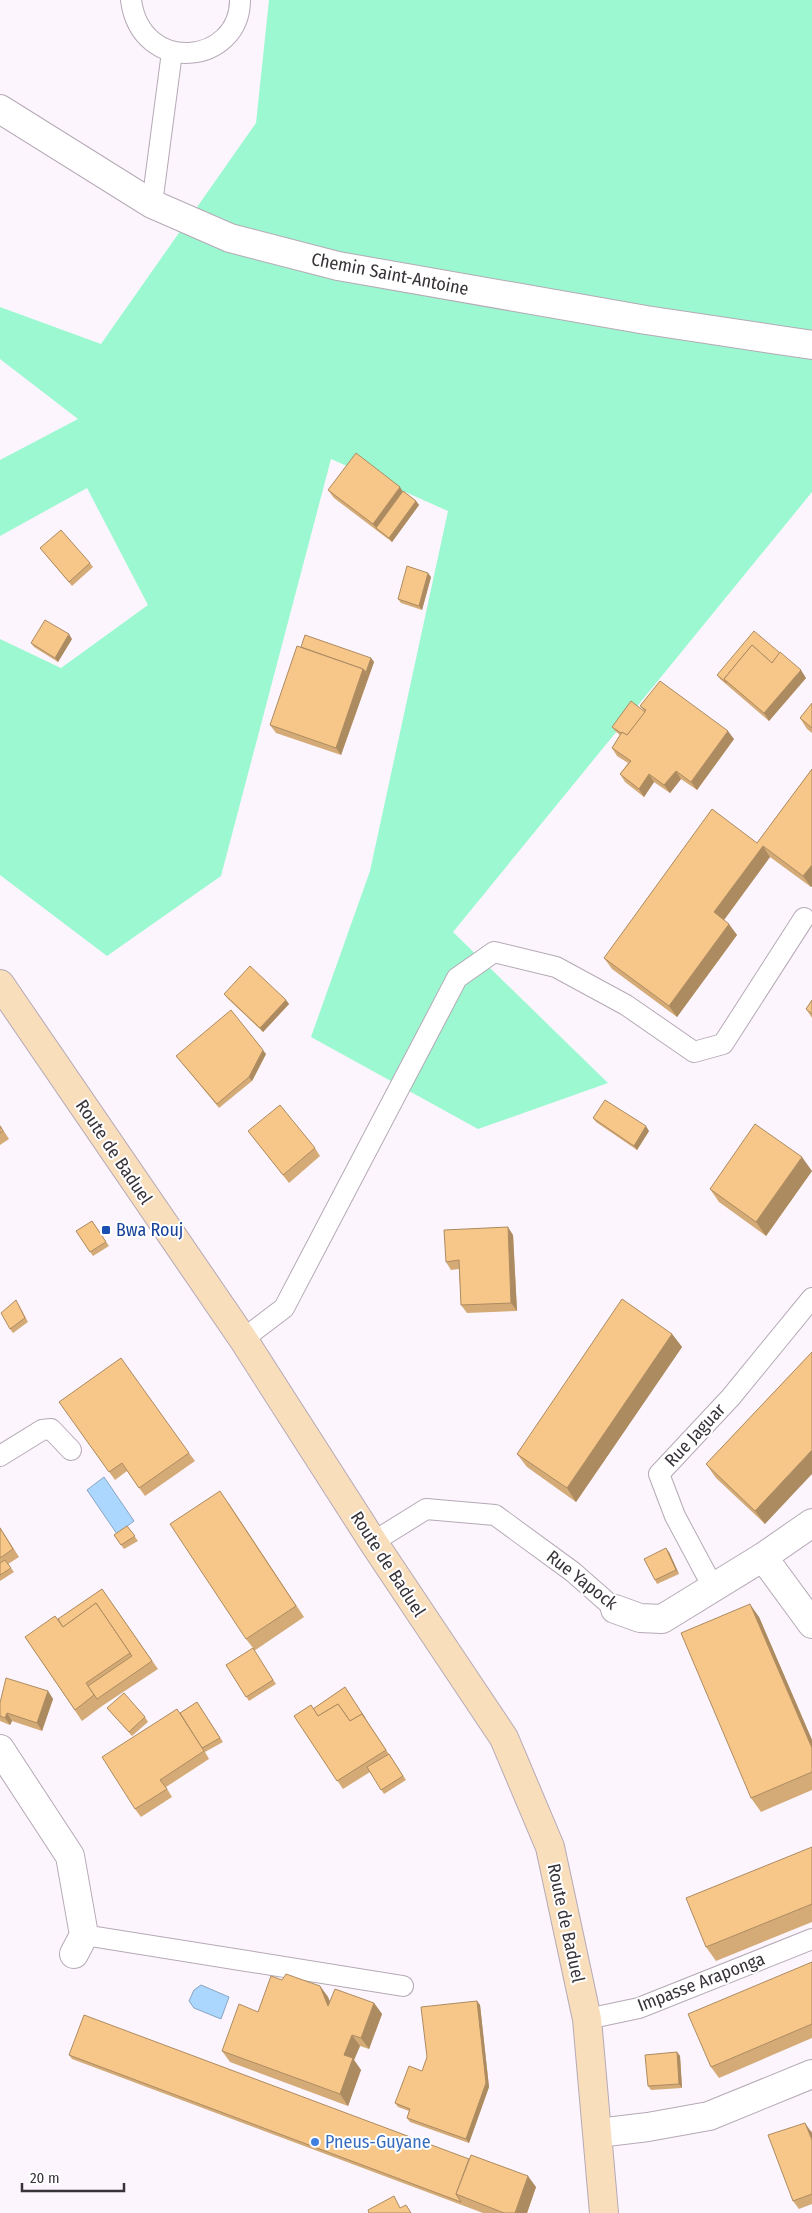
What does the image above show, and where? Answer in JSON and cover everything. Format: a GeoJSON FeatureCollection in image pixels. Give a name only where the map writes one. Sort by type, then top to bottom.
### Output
{"type":"FeatureCollection","features":[{"type":"Feature","properties":{"kind":"main road","name":"Route de Baduel"},"geometry":{"type":"LineString","coordinates":[[0,984],[242,1339],[373,1542],[504,1738],[550,1847],[587,2019],[604,2213]]}},
{"type":"Feature","properties":{"kind":"street","name":"Chemin Saint-Antoine"},"geometry":{"type":"LineString","coordinates":[[0,109],[152,204],[230,238],[338,266],[646,320],[812,345]]}},
{"type":"Feature","properties":{"kind":"street","name":"Rue Yapock"},"geometry":{"type":"LineString","coordinates":[[615,1608],[640,1618],[662,1619],[763,1557],[812,1523]]}},
{"type":"Feature","properties":{"kind":"street"},"geometry":{"type":"LineString","coordinates":[[763,1557],[812,1624]]}},
{"type":"Feature","properties":{"kind":"street"},"geometry":{"type":"LineString","coordinates":[[0,1749],[70,1856],[79,1944]]}},
{"type":"Feature","properties":{"kind":"street"},"geometry":{"type":"LineString","coordinates":[[598,2133],[648,2127],[709,2116],[812,2074]]}},
{"type":"Feature","properties":{"kind":"lane"},"geometry":{"type":"LineString","coordinates":[[131,0],[133,16],[142,32],[155,44],[172,52],[190,54],[208,49],[222,39],[234,25],[240,8],[240,0]]}},
{"type":"Feature","properties":{"kind":"lane"},"geometry":{"type":"LineString","coordinates":[[152,204],[172,52]]}},
{"type":"Feature","properties":{"kind":"lane"},"geometry":{"type":"LineString","coordinates":[[242,1339],[284,1308],[457,978],[494,952],[556,967],[626,1005],[694,1052],[723,1044],[804,918]]}},
{"type":"Feature","properties":{"kind":"lane","name":"Rue Jaguar"},"geometry":{"type":"LineString","coordinates":[[714,1588],[676,1516],[659,1474],[731,1397],[812,1298]]}},
{"type":"Feature","properties":{"kind":"lane"},"geometry":{"type":"LineString","coordinates":[[0,1456],[42,1430],[51,1429],[71,1450]]}},
{"type":"Feature","properties":{"kind":"lane","name":"Rue Yapock"},"geometry":{"type":"LineString","coordinates":[[373,1542],[426,1509],[494,1515],[573,1572],[615,1608]]}},
{"type":"Feature","properties":{"kind":"lane","name":"Impasse Araponga"},"geometry":{"type":"LineString","coordinates":[[587,2019],[639,2008],[812,1939]]}},
{"type":"Feature","properties":{"kind":"lane"},"geometry":{"type":"LineString","coordinates":[[79,1944],[403,1986]]}},
{"type":"Feature","properties":{"kind":"green space"},"geometry":{"type":"Polygon","coordinates":[[[269,0],[812,0],[812,492],[453,932],[608,1083],[478,1129],[311,1037],[370,871],[448,511],[331,459],[221,876],[107,956],[0,875],[0,639],[61,668],[148,605],[87,488],[0,536],[0,460],[78,419],[0,359],[0,307],[101,344],[256,123],[269,0]]]}},
{"type":"Feature","properties":{"kind":"water"},"geometry":{"type":"Polygon","coordinates":[[[104,1477],[134,1521],[117,1534],[87,1490],[104,1477]]]}},
{"type":"Feature","properties":{"kind":"water"},"geometry":{"type":"Polygon","coordinates":[[[201,1985],[229,1997],[221,2019],[194,2008],[189,2001],[194,1990],[201,1985]]]}},
{"type":"Feature","properties":{"kind":"building"},"geometry":{"type":"Polygon","coordinates":[[[356,453],[400,487],[373,524],[328,490],[356,453]]]}},
{"type":"Feature","properties":{"kind":"building"},"geometry":{"type":"Polygon","coordinates":[[[403,491],[416,501],[389,538],[376,528],[403,491]]]}},
{"type":"Feature","properties":{"kind":"building"},"geometry":{"type":"Polygon","coordinates":[[[61,530],[90,563],[69,582],[40,548],[61,530]]]}},
{"type":"Feature","properties":{"kind":"building"},"geometry":{"type":"Polygon","coordinates":[[[407,566],[428,573],[419,606],[398,599],[407,566]]]}},
{"type":"Feature","properties":{"kind":"building"},"geometry":{"type":"Polygon","coordinates":[[[45,620],[69,634],[55,658],[31,643],[45,620]]]}},
{"type":"Feature","properties":{"kind":"building"},"geometry":{"type":"Polygon","coordinates":[[[754,631],[780,653],[772,663],[752,645],[724,679],[727,683],[717,675],[754,631]]]}},
{"type":"Feature","properties":{"kind":"building"},"geometry":{"type":"Polygon","coordinates":[[[305,635],[371,658],[366,672],[363,669],[301,647],[305,635]]]}},
{"type":"Feature","properties":{"kind":"building"},"geometry":{"type":"Polygon","coordinates":[[[752,645],[772,663],[780,652],[801,670],[764,713],[724,679],[752,645]]]}},
{"type":"Feature","properties":{"kind":"building"},"geometry":{"type":"Polygon","coordinates":[[[297,646],[363,669],[336,748],[270,725],[297,646]]]}},
{"type":"Feature","properties":{"kind":"building"},"geometry":{"type":"Polygon","coordinates":[[[660,681],[728,731],[691,782],[676,771],[664,785],[649,774],[639,789],[620,774],[631,761],[612,748],[622,732],[627,735],[646,710],[640,706],[660,681]]]}},
{"type":"Feature","properties":{"kind":"building"},"geometry":{"type":"Polygon","coordinates":[[[631,701],[645,712],[627,735],[612,727],[631,701]]]}},
{"type":"Feature","properties":{"kind":"building"},"geometry":{"type":"Polygon","coordinates":[[[812,703],[812,728],[800,718],[812,703]]]}},
{"type":"Feature","properties":{"kind":"building"},"geometry":{"type":"Polygon","coordinates":[[[812,769],[812,865],[803,876],[763,846],[714,912],[729,924],[669,1006],[604,958],[712,809],[757,843],[812,769]]]}},
{"type":"Feature","properties":{"kind":"building"},"geometry":{"type":"Polygon","coordinates":[[[250,966],[286,1000],[260,1028],[224,994],[250,966]]]}},
{"type":"Feature","properties":{"kind":"building"},"geometry":{"type":"Polygon","coordinates":[[[812,1000],[812,1014],[806,1009],[812,1000]]]}},
{"type":"Feature","properties":{"kind":"building"},"geometry":{"type":"Polygon","coordinates":[[[231,1010],[263,1050],[249,1077],[217,1104],[176,1056],[231,1010]]]}},
{"type":"Feature","properties":{"kind":"building"},"geometry":{"type":"Polygon","coordinates":[[[605,1100],[646,1126],[634,1146],[593,1118],[605,1100]]]}},
{"type":"Feature","properties":{"kind":"building"},"geometry":{"type":"Polygon","coordinates":[[[280,1105],[315,1148],[283,1175],[248,1131],[280,1105]]]}},
{"type":"Feature","properties":{"kind":"building"},"geometry":{"type":"Polygon","coordinates":[[[755,1124],[802,1157],[756,1222],[710,1189],[755,1124]]]}},
{"type":"Feature","properties":{"kind":"building"},"geometry":{"type":"Polygon","coordinates":[[[92,1221],[106,1242],[90,1252],[76,1231],[92,1221]]]}},
{"type":"Feature","properties":{"kind":"building"},"geometry":{"type":"Polygon","coordinates":[[[508,1227],[511,1303],[461,1305],[459,1260],[446,1262],[444,1230],[508,1227]]]}},
{"type":"Feature","properties":{"kind":"building"},"geometry":{"type":"Polygon","coordinates":[[[622,1299],[672,1334],[567,1488],[517,1454],[622,1299]]]}},
{"type":"Feature","properties":{"kind":"building"},"geometry":{"type":"Polygon","coordinates":[[[16,1300],[25,1318],[10,1329],[1,1313],[16,1300]]]}},
{"type":"Feature","properties":{"kind":"building"},"geometry":{"type":"Polygon","coordinates":[[[812,1352],[812,1450],[755,1511],[706,1464],[812,1352]]]}},
{"type":"Feature","properties":{"kind":"building"},"geometry":{"type":"Polygon","coordinates":[[[121,1358],[189,1453],[139,1488],[122,1463],[109,1472],[59,1402],[121,1358]]]}},
{"type":"Feature","properties":{"kind":"building"},"geometry":{"type":"Polygon","coordinates":[[[220,1491],[296,1606],[246,1639],[170,1524],[220,1491]]]}},
{"type":"Feature","properties":{"kind":"building"},"geometry":{"type":"Polygon","coordinates":[[[127,1526],[135,1536],[121,1545],[114,1535],[127,1526]]]}},
{"type":"Feature","properties":{"kind":"building"},"geometry":{"type":"Polygon","coordinates":[[[0,1528],[13,1549],[0,1558],[0,1528]]]}},
{"type":"Feature","properties":{"kind":"building"},"geometry":{"type":"Polygon","coordinates":[[[666,1548],[676,1570],[655,1580],[644,1559],[666,1548]]]}},
{"type":"Feature","properties":{"kind":"building"},"geometry":{"type":"Polygon","coordinates":[[[5,1560],[11,1568],[0,1575],[0,1563],[5,1560]]]}},
{"type":"Feature","properties":{"kind":"building"},"geometry":{"type":"Polygon","coordinates":[[[102,1589],[152,1661],[97,1699],[88,1686],[132,1656],[96,1603],[63,1627],[58,1619],[102,1589]]]}},
{"type":"Feature","properties":{"kind":"building"},"geometry":{"type":"Polygon","coordinates":[[[96,1603],[130,1653],[86,1683],[94,1695],[75,1710],[25,1637],[55,1616],[63,1627],[96,1603]]]}},
{"type":"Feature","properties":{"kind":"building"},"geometry":{"type":"Polygon","coordinates":[[[750,1604],[812,1748],[812,1772],[751,1798],[681,1633],[750,1604]]]}},
{"type":"Feature","properties":{"kind":"building"},"geometry":{"type":"Polygon","coordinates":[[[253,1648],[273,1680],[246,1697],[226,1665],[253,1648]]]}},
{"type":"Feature","properties":{"kind":"building"},"geometry":{"type":"Polygon","coordinates":[[[6,1678],[48,1691],[37,1723],[7,1713],[5,1718],[0,1716],[0,1703],[6,1678]]]}},
{"type":"Feature","properties":{"kind":"building"},"geometry":{"type":"Polygon","coordinates":[[[345,1687],[365,1718],[362,1714],[350,1721],[338,1704],[318,1716],[313,1709],[345,1687]]]}},
{"type":"Feature","properties":{"kind":"building"},"geometry":{"type":"Polygon","coordinates":[[[124,1693],[145,1717],[129,1732],[107,1708],[124,1693]]]}},
{"type":"Feature","properties":{"kind":"building"},"geometry":{"type":"Polygon","coordinates":[[[197,1702],[220,1738],[202,1748],[180,1713],[197,1702]]]}},
{"type":"Feature","properties":{"kind":"building"},"geometry":{"type":"Polygon","coordinates":[[[338,1704],[350,1721],[362,1714],[386,1750],[337,1781],[294,1716],[311,1705],[318,1716],[338,1704]]]}},
{"type":"Feature","properties":{"kind":"building"},"geometry":{"type":"Polygon","coordinates":[[[177,1709],[204,1751],[160,1780],[167,1789],[135,1809],[102,1757],[177,1709]]]}},
{"type":"Feature","properties":{"kind":"building"},"geometry":{"type":"Polygon","coordinates":[[[389,1754],[403,1776],[381,1790],[367,1767],[389,1754]]]}},
{"type":"Feature","properties":{"kind":"building"},"geometry":{"type":"Polygon","coordinates":[[[812,1847],[812,1904],[706,1947],[686,1898],[812,1847]]]}},
{"type":"Feature","properties":{"kind":"building"},"geometry":{"type":"Polygon","coordinates":[[[812,1962],[812,2024],[711,2067],[688,2014],[812,1962]]]}},
{"type":"Feature","properties":{"kind":"building"},"geometry":{"type":"Polygon","coordinates":[[[286,1974],[320,1986],[328,2006],[335,1989],[374,2003],[361,2038],[352,2035],[344,2055],[353,2058],[340,2094],[222,2051],[239,2004],[258,2012],[271,1976],[282,1980],[286,1974]]]}},
{"type":"Feature","properties":{"kind":"building"},"geometry":{"type":"Polygon","coordinates":[[[477,2001],[486,2083],[466,2139],[407,2118],[410,2109],[395,2103],[409,2066],[422,2071],[427,2057],[421,2007],[477,2001]]]}},
{"type":"Feature","properties":{"kind":"building"},"geometry":{"type":"Polygon","coordinates":[[[84,2015],[469,2159],[456,2194],[461,2202],[69,2055],[84,2015]]]}},
{"type":"Feature","properties":{"kind":"building"},"geometry":{"type":"Polygon","coordinates":[[[677,2052],[679,2084],[648,2086],[645,2055],[677,2052]]]}},
{"type":"Feature","properties":{"kind":"building"},"geometry":{"type":"Polygon","coordinates":[[[805,2123],[812,2140],[812,2194],[793,2201],[768,2135],[805,2123]]]}},
{"type":"Feature","properties":{"kind":"building"},"geometry":{"type":"Polygon","coordinates":[[[471,2155],[528,2176],[515,2213],[504,2213],[456,2194],[471,2155]]]}},
{"type":"Feature","properties":{"kind":"building"},"geometry":{"type":"Polygon","coordinates":[[[394,2196],[400,2208],[406,2205],[411,2213],[369,2213],[368,2210],[394,2196]]]}},
{"type":"Feature","properties":{"kind":"place","name":"Bwa Rouj"},"geometry":{"type":"Point","coordinates":[106,1230]}},
{"type":"Feature","properties":{"kind":"place","name":"Pneus-Guyane"},"geometry":{"type":"Point","coordinates":[315,2142]}}]}
